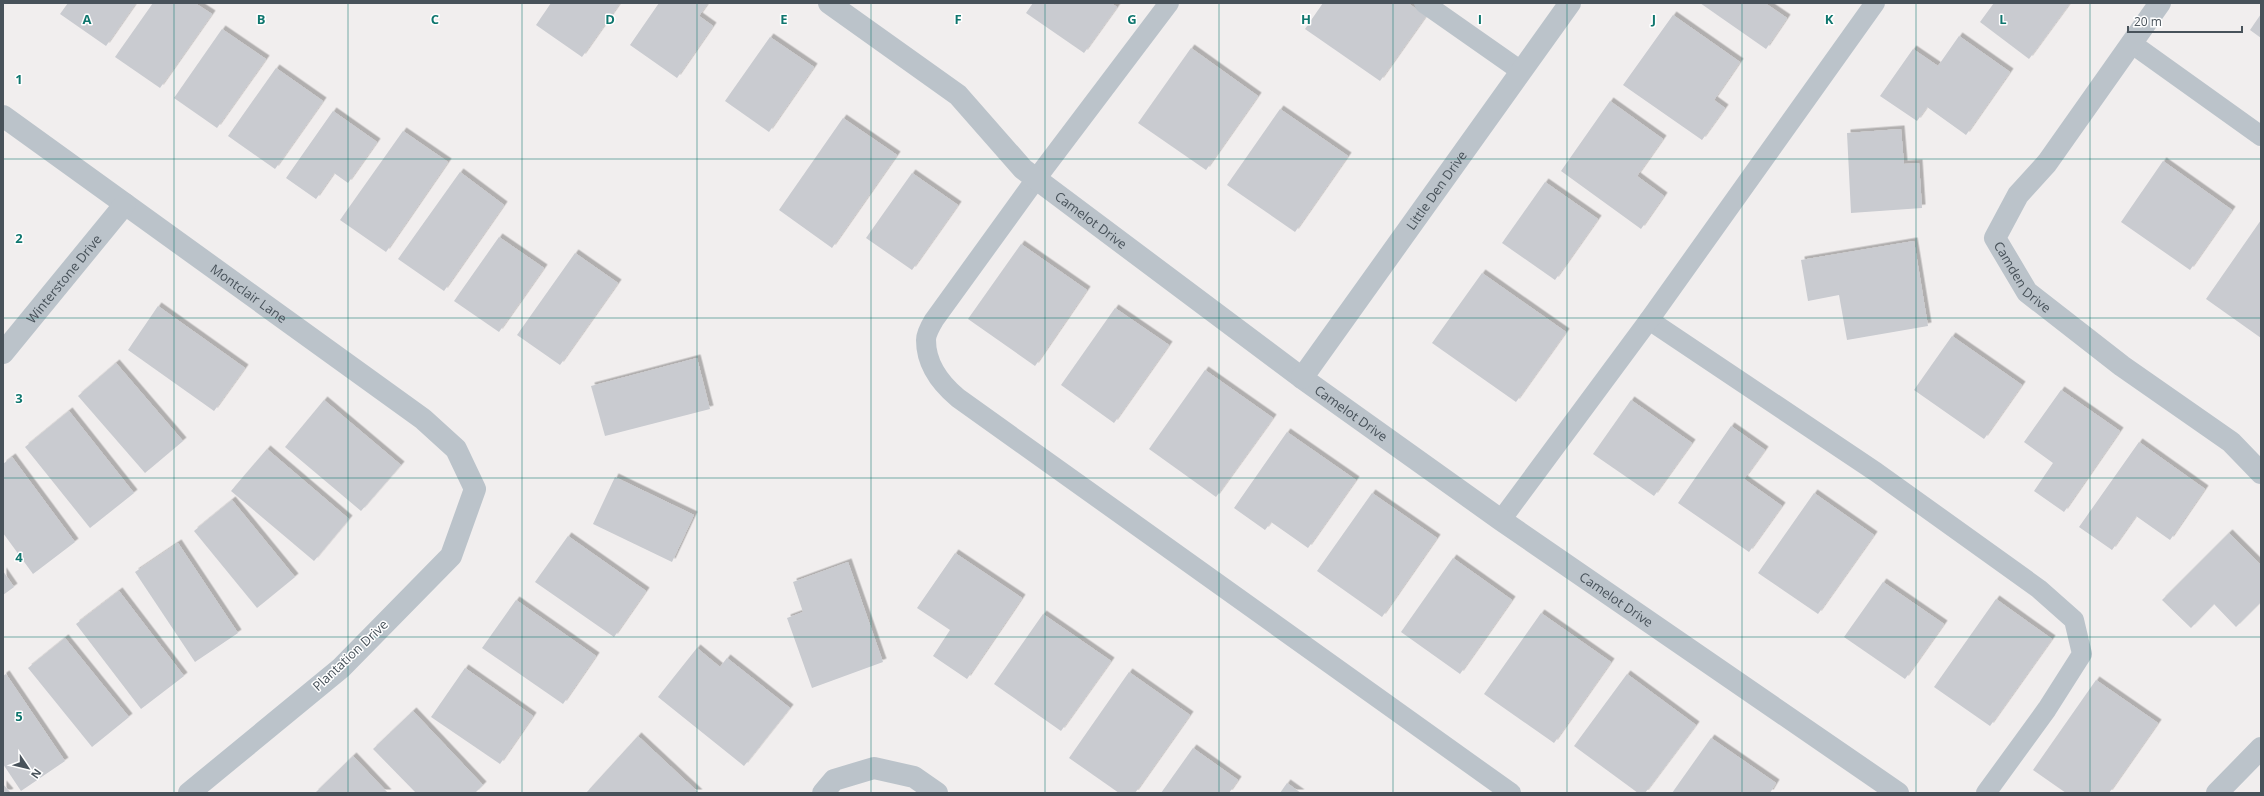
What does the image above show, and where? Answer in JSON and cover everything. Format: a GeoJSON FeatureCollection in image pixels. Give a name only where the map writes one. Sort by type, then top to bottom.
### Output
{"type":"FeatureCollection","features":[{"type":"Feature","properties":{"kind":"street","name":"Camelot Drive"},"geometry":{"type":"LineString","coordinates":[[829,3],[958,95],[1023,169],[1302,378],[1501,520],[1898,793]]}},
{"type":"Feature","properties":{"kind":"street","name":"Little Den Drive"},"geometry":{"type":"LineString","coordinates":[[1302,378],[1570,3]]}},
{"type":"Feature","properties":{"kind":"street","name":"Camden Drive"},"geometry":{"type":"LineString","coordinates":[[2160,3],[2047,164],[2018,195],[1995,238],[2027,292],[2122,366],[2231,442],[2261,473]]}},
{"type":"Feature","properties":{"kind":"street","name":"Montclair Lane"},"geometry":{"type":"LineString","coordinates":[[3,116],[423,420],[456,449],[475,489]]}},
{"type":"Feature","properties":{"kind":"street","name":"Winterstone Drive"},"geometry":{"type":"LineString","coordinates":[[3,353],[125,204]]}},
{"type":"Feature","properties":{"kind":"street","name":"Plantation Drive"},"geometry":{"type":"LineString","coordinates":[[189,793],[340,668],[450,556],[475,489]]}},
{"type":"Feature","properties":{"kind":"street"},"geometry":{"type":"LineString","coordinates":[[2217,793],[2261,748]]}},
{"type":"Feature","properties":{"kind":"street"},"geometry":{"type":"LineString","coordinates":[[823,793],[834,780],[874,768],[914,777],[937,793]]}},
{"type":"Feature","properties":{"kind":"lane"},"geometry":{"type":"LineString","coordinates":[[1169,3],[1036,179],[934,320],[926,339],[930,364],[942,384],[958,398],[1511,793]]}},
{"type":"Feature","properties":{"kind":"lane"},"geometry":{"type":"LineString","coordinates":[[1424,3],[1521,71]]}},
{"type":"Feature","properties":{"kind":"lane"},"geometry":{"type":"LineString","coordinates":[[1501,520],[1649,320],[1875,3]]}},
{"type":"Feature","properties":{"kind":"lane"},"geometry":{"type":"LineString","coordinates":[[2132,43],[2261,136]]}},
{"type":"Feature","properties":{"kind":"lane"},"geometry":{"type":"LineString","coordinates":[[1649,320],[1876,472],[2039,589],[2074,620],[2082,654],[2047,709],[1986,793]]}},
{"type":"Feature","properties":{"kind":"building"},"geometry":{"type":"Polygon","coordinates":[[[68,3],[136,3],[106,46],[60,14],[68,3]]]}},
{"type":"Feature","properties":{"kind":"building"},"geometry":{"type":"Polygon","coordinates":[[[153,3],[195,3],[212,14],[160,88],[115,57],[153,3]]]}},
{"type":"Feature","properties":{"kind":"building"},"geometry":{"type":"Polygon","coordinates":[[[551,3],[620,3],[582,57],[536,25],[551,3]]]}},
{"type":"Feature","properties":{"kind":"building"},"geometry":{"type":"Polygon","coordinates":[[[659,3],[708,3],[699,16],[713,26],[677,78],[630,45],[659,3]]]}},
{"type":"Feature","properties":{"kind":"building"},"geometry":{"type":"Polygon","coordinates":[[[1033,3],[1111,3],[1117,7],[1084,53],[1026,13],[1033,3]]]}},
{"type":"Feature","properties":{"kind":"building"},"geometry":{"type":"Polygon","coordinates":[[[1323,3],[1408,3],[1426,16],[1380,81],[1305,29],[1323,3]]]}},
{"type":"Feature","properties":{"kind":"building"},"geometry":{"type":"Polygon","coordinates":[[[1700,3],[1765,3],[1787,18],[1766,49],[1700,3]]]}},
{"type":"Feature","properties":{"kind":"building"},"geometry":{"type":"Polygon","coordinates":[[[1994,3],[2070,3],[2029,59],[1980,22],[1994,3]]]}},
{"type":"Feature","properties":{"kind":"building"},"geometry":{"type":"Polygon","coordinates":[[[2261,14],[2261,38],[2250,30],[2261,14]]]}},
{"type":"Feature","properties":{"kind":"building"},"geometry":{"type":"Polygon","coordinates":[[[1673,15],[1740,62],[1714,100],[1725,108],[1702,140],[1623,85],[1673,15]]]}},
{"type":"Feature","properties":{"kind":"building"},"geometry":{"type":"Polygon","coordinates":[[[222,29],[266,59],[217,128],[174,98],[222,29]]]}},
{"type":"Feature","properties":{"kind":"building"},"geometry":{"type":"Polygon","coordinates":[[[1959,36],[2010,72],[1966,135],[1927,107],[1917,121],[1880,96],[1913,49],[1938,66],[1959,36]]]}},
{"type":"Feature","properties":{"kind":"building"},"geometry":{"type":"Polygon","coordinates":[[[770,37],[814,67],[769,132],[725,101],[770,37]]]}},
{"type":"Feature","properties":{"kind":"building"},"geometry":{"type":"Polygon","coordinates":[[[1191,48],[1258,96],[1206,170],[1138,123],[1191,48]]]}},
{"type":"Feature","properties":{"kind":"building"},"geometry":{"type":"Polygon","coordinates":[[[276,68],[323,101],[275,169],[228,136],[276,68]]]}},
{"type":"Feature","properties":{"kind":"building"},"geometry":{"type":"Polygon","coordinates":[[[1610,101],[1663,139],[1637,176],[1664,196],[1641,229],[1561,171],[1610,101]]]}},
{"type":"Feature","properties":{"kind":"building"},"geometry":{"type":"Polygon","coordinates":[[[1280,109],[1348,156],[1295,232],[1227,185],[1280,109]]]}},
{"type":"Feature","properties":{"kind":"building"},"geometry":{"type":"Polygon","coordinates":[[[333,111],[377,142],[348,183],[334,173],[316,199],[286,178],[333,111]]]}},
{"type":"Feature","properties":{"kind":"building"},"geometry":{"type":"Polygon","coordinates":[[[843,118],[897,155],[832,248],[779,210],[843,118]]]}},
{"type":"Feature","properties":{"kind":"building"},"geometry":{"type":"Polygon","coordinates":[[[1901,129],[1904,164],[1919,163],[1922,208],[1851,213],[1847,133],[1901,129]]]}},
{"type":"Feature","properties":{"kind":"building"},"geometry":{"type":"Polygon","coordinates":[[[403,131],[448,162],[386,252],[340,220],[403,131]]]}},
{"type":"Feature","properties":{"kind":"building"},"geometry":{"type":"Polygon","coordinates":[[[2163,161],[2232,210],[2190,270],[2121,222],[2163,161]]]}},
{"type":"Feature","properties":{"kind":"building"},"geometry":{"type":"Polygon","coordinates":[[[460,172],[504,205],[444,291],[398,259],[460,172]]]}},
{"type":"Feature","properties":{"kind":"building"},"geometry":{"type":"Polygon","coordinates":[[[912,173],[958,205],[912,270],[866,238],[912,173]]]}},
{"type":"Feature","properties":{"kind":"building"},"geometry":{"type":"Polygon","coordinates":[[[1545,182],[1598,219],[1555,280],[1502,243],[1545,182]]]}},
{"type":"Feature","properties":{"kind":"building"},"geometry":{"type":"Polygon","coordinates":[[[2261,220],[2261,338],[2206,299],[2261,220]]]}},
{"type":"Feature","properties":{"kind":"building"},"geometry":{"type":"Polygon","coordinates":[[[499,237],[544,268],[499,332],[454,301],[499,237]]]}},
{"type":"Feature","properties":{"kind":"building"},"geometry":{"type":"Polygon","coordinates":[[[1914,241],[1928,326],[1847,340],[1839,295],[1808,301],[1801,260],[1914,241]]]}},
{"type":"Feature","properties":{"kind":"building"},"geometry":{"type":"Polygon","coordinates":[[[1021,244],[1087,290],[1035,366],[968,319],[1021,244]]]}},
{"type":"Feature","properties":{"kind":"building"},"geometry":{"type":"Polygon","coordinates":[[[575,253],[618,283],[560,365],[517,335],[575,253]]]}},
{"type":"Feature","properties":{"kind":"building"},"geometry":{"type":"Polygon","coordinates":[[[1482,273],[1566,332],[1516,402],[1432,343],[1482,273]]]}},
{"type":"Feature","properties":{"kind":"building"},"geometry":{"type":"Polygon","coordinates":[[[158,306],[245,368],[214,411],[128,350],[158,306]]]}},
{"type":"Feature","properties":{"kind":"building"},"geometry":{"type":"Polygon","coordinates":[[[1115,308],[1169,345],[1114,423],[1061,385],[1115,308]]]}},
{"type":"Feature","properties":{"kind":"building"},"geometry":{"type":"Polygon","coordinates":[[[1952,336],[2022,385],[1984,439],[1914,390],[1952,336]]]}},
{"type":"Feature","properties":{"kind":"building"},"geometry":{"type":"Polygon","coordinates":[[[697,358],[710,409],[605,436],[591,386],[697,358]]]}},
{"type":"Feature","properties":{"kind":"building"},"geometry":{"type":"Polygon","coordinates":[[[116,363],[183,441],[145,473],[78,396],[116,363]]]}},
{"type":"Feature","properties":{"kind":"building"},"geometry":{"type":"Polygon","coordinates":[[[1205,370],[1273,418],[1216,497],[1149,449],[1205,370]]]}},
{"type":"Feature","properties":{"kind":"building"},"geometry":{"type":"Polygon","coordinates":[[[2061,390],[2120,431],[2064,512],[2034,491],[2053,463],[2024,442],[2061,390]]]}},
{"type":"Feature","properties":{"kind":"building"},"geometry":{"type":"Polygon","coordinates":[[[324,400],[401,465],[361,511],[285,447],[324,400]]]}},
{"type":"Feature","properties":{"kind":"building"},"geometry":{"type":"Polygon","coordinates":[[[1631,400],[1692,443],[1654,496],[1593,454],[1631,400]]]}},
{"type":"Feature","properties":{"kind":"building"},"geometry":{"type":"Polygon","coordinates":[[[69,411],[134,493],[90,528],[25,447],[69,411]]]}},
{"type":"Feature","properties":{"kind":"building"},"geometry":{"type":"Polygon","coordinates":[[[1731,426],[1765,450],[1744,479],[1782,506],[1749,552],[1678,503],[1731,426]]]}},
{"type":"Feature","properties":{"kind":"building"},"geometry":{"type":"Polygon","coordinates":[[[1287,432],[1356,480],[1308,548],[1271,522],[1265,530],[1234,508],[1287,432]]]}},
{"type":"Feature","properties":{"kind":"building"},"geometry":{"type":"Polygon","coordinates":[[[2139,442],[2205,489],[2170,540],[2136,516],[2112,550],[2079,527],[2139,442]]]}},
{"type":"Feature","properties":{"kind":"building"},"geometry":{"type":"Polygon","coordinates":[[[267,449],[349,519],[314,561],[231,491],[267,449]]]}},
{"type":"Feature","properties":{"kind":"building"},"geometry":{"type":"Polygon","coordinates":[[[12,457],[75,542],[33,574],[3,533],[3,464],[12,457]]]}},
{"type":"Feature","properties":{"kind":"building"},"geometry":{"type":"Polygon","coordinates":[[[615,477],[694,515],[672,562],[593,524],[615,477]]]}},
{"type":"Feature","properties":{"kind":"building"},"geometry":{"type":"Polygon","coordinates":[[[1372,493],[1437,538],[1382,617],[1317,571],[1372,493]]]}},
{"type":"Feature","properties":{"kind":"building"},"geometry":{"type":"Polygon","coordinates":[[[1814,493],[1874,535],[1818,614],[1758,573],[1814,493]]]}},
{"type":"Feature","properties":{"kind":"building"},"geometry":{"type":"Polygon","coordinates":[[[232,500],[295,577],[257,608],[194,531],[232,500]]]}},
{"type":"Feature","properties":{"kind":"building"},"geometry":{"type":"Polygon","coordinates":[[[2229,533],[2261,565],[2261,602],[2236,627],[2214,604],[2191,628],[2162,600],[2229,533]]]}},
{"type":"Feature","properties":{"kind":"building"},"geometry":{"type":"Polygon","coordinates":[[[568,536],[646,591],[614,637],[535,582],[568,536]]]}},
{"type":"Feature","properties":{"kind":"building"},"geometry":{"type":"Polygon","coordinates":[[[178,543],[238,633],[195,662],[135,572],[178,543]]]}},
{"type":"Feature","properties":{"kind":"building"},"geometry":{"type":"Polygon","coordinates":[[[955,553],[1022,598],[967,679],[933,656],[950,630],[917,608],[955,553]]]}},
{"type":"Feature","properties":{"kind":"building"},"geometry":{"type":"Polygon","coordinates":[[[1453,558],[1512,600],[1460,674],[1401,632],[1453,558]]]}},
{"type":"Feature","properties":{"kind":"building"},"geometry":{"type":"Polygon","coordinates":[[[848,562],[883,662],[812,688],[787,618],[803,612],[793,582],[848,562]]]}},
{"type":"Feature","properties":{"kind":"building"},"geometry":{"type":"Polygon","coordinates":[[[3,571],[14,587],[3,595],[3,571]]]}},
{"type":"Feature","properties":{"kind":"building"},"geometry":{"type":"Polygon","coordinates":[[[1883,582],[1944,624],[1905,679],[1844,637],[1883,582]]]}},
{"type":"Feature","properties":{"kind":"building"},"geometry":{"type":"Polygon","coordinates":[[[119,591],[184,676],[141,709],[76,624],[119,591]]]}},
{"type":"Feature","properties":{"kind":"building"},"geometry":{"type":"Polygon","coordinates":[[[1996,599],[2052,639],[1990,726],[1934,687],[1996,599]]]}},
{"type":"Feature","properties":{"kind":"building"},"geometry":{"type":"Polygon","coordinates":[[[516,600],[596,656],[563,704],[482,648],[516,600]]]}},
{"type":"Feature","properties":{"kind":"building"},"geometry":{"type":"Polygon","coordinates":[[[1541,613],[1611,662],[1554,743],[1484,694],[1541,613]]]}},
{"type":"Feature","properties":{"kind":"building"},"geometry":{"type":"Polygon","coordinates":[[[1043,614],[1111,661],[1061,731],[994,684],[1043,614]]]}},
{"type":"Feature","properties":{"kind":"building"},"geometry":{"type":"Polygon","coordinates":[[[65,638],[129,717],[92,747],[28,668],[65,638]]]}},
{"type":"Feature","properties":{"kind":"building"},"geometry":{"type":"Polygon","coordinates":[[[697,648],[720,667],[727,658],[790,708],[744,766],[658,697],[697,648]]]}},
{"type":"Feature","properties":{"kind":"building"},"geometry":{"type":"Polygon","coordinates":[[[465,668],[533,716],[500,764],[431,717],[465,668]]]}},
{"type":"Feature","properties":{"kind":"building"},"geometry":{"type":"Polygon","coordinates":[[[1129,672],[1190,715],[1135,793],[1119,793],[1069,758],[1129,672]]]}},
{"type":"Feature","properties":{"kind":"building"},"geometry":{"type":"Polygon","coordinates":[[[6,674],[65,761],[21,791],[3,764],[3,676],[6,674]]]}},
{"type":"Feature","properties":{"kind":"building"},"geometry":{"type":"Polygon","coordinates":[[[1627,674],[1696,725],[1645,793],[1638,793],[1574,746],[1627,674]]]}},
{"type":"Feature","properties":{"kind":"building"},"geometry":{"type":"Polygon","coordinates":[[[2096,680],[2158,723],[2109,793],[2066,793],[2033,770],[2096,680]]]}},
{"type":"Feature","properties":{"kind":"building"},"geometry":{"type":"Polygon","coordinates":[[[413,711],[483,785],[475,793],[416,793],[373,749],[413,711]]]}},
{"type":"Feature","properties":{"kind":"building"},"geometry":{"type":"Polygon","coordinates":[[[638,736],[699,793],[586,793],[638,736]]]}},
{"type":"Feature","properties":{"kind":"building"},"geometry":{"type":"Polygon","coordinates":[[[1711,738],[1776,783],[1770,793],[1672,793],[1711,738]]]}},
{"type":"Feature","properties":{"kind":"building"},"geometry":{"type":"Polygon","coordinates":[[[1193,748],[1238,780],[1229,793],[1161,793],[1193,748]]]}},
{"type":"Feature","properties":{"kind":"building"},"geometry":{"type":"Polygon","coordinates":[[[353,756],[388,793],[315,793],[353,756]]]}},
{"type":"Feature","properties":{"kind":"building"},"geometry":{"type":"Polygon","coordinates":[[[1287,783],[1301,793],[1280,793],[1287,783]]]}},
{"type":"Feature","properties":{"kind":"building"},"geometry":{"type":"Polygon","coordinates":[[[3,784],[10,792],[3,793],[3,784]]]}}]}
